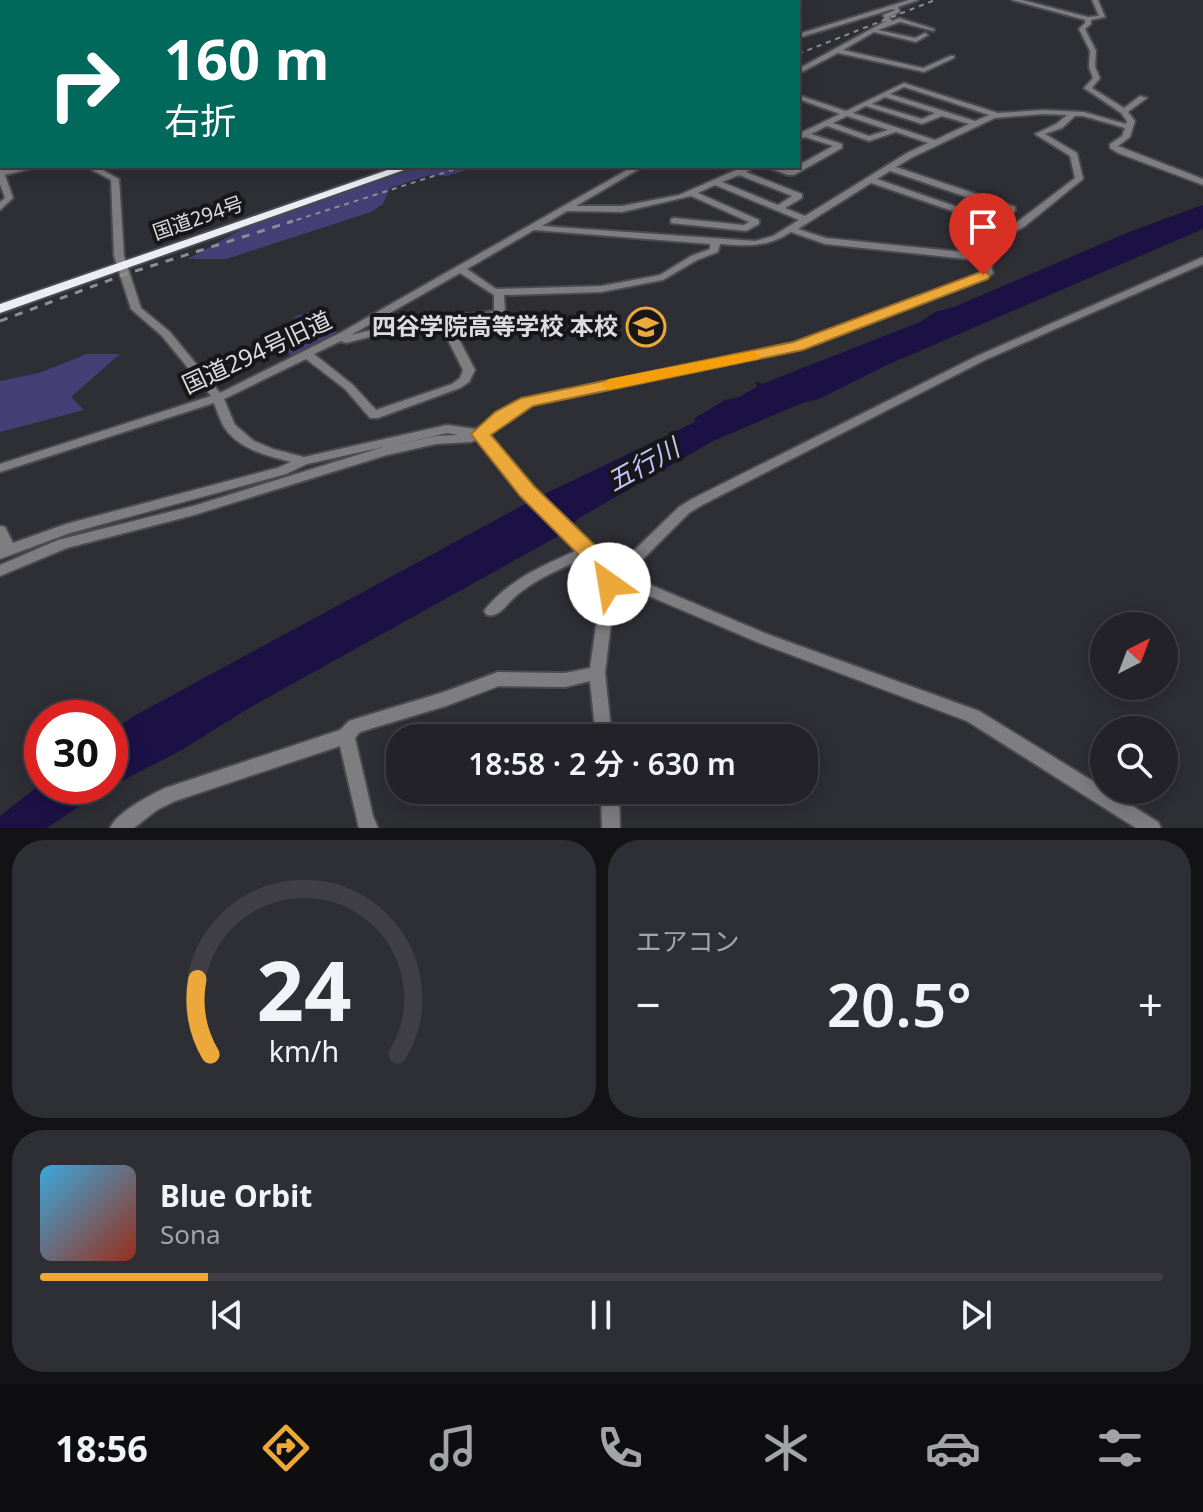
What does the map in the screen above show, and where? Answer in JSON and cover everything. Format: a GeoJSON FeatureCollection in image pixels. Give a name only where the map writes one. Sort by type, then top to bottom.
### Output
{"type":"FeatureCollection","features":[{"type":"Feature","properties":{"kind":"highway","name":"国道294号"},"geometry":{"type":"LineString","coordinates":[[0,309],[122,262],[390,168]]}},
{"type":"Feature","properties":{"kind":"highway","name":"国道294号"},"geometry":{"type":"LineString","coordinates":[[0,302],[404,168]]}},
{"type":"Feature","properties":{"kind":"street"},"geometry":{"type":"LineString","coordinates":[[800,35],[915,0]]}},
{"type":"Feature","properties":{"kind":"street"},"geometry":{"type":"LineString","coordinates":[[1015,0],[1088,19],[1102,17],[1095,0]]}},
{"type":"Feature","properties":{"kind":"street"},"geometry":{"type":"LineString","coordinates":[[871,30],[916,40],[929,33],[891,22],[885,16],[898,11],[895,7]]}},
{"type":"Feature","properties":{"kind":"street"},"geometry":{"type":"LineString","coordinates":[[1088,19],[1088,24],[1082,29],[1093,51],[1092,67],[1097,78],[1088,88],[1124,111],[1131,121],[1126,137],[1113,146],[1203,182]]}},
{"type":"Feature","properties":{"kind":"street"},"geometry":{"type":"LineString","coordinates":[[800,71],[871,30],[891,22]]}},
{"type":"Feature","properties":{"kind":"street"},"geometry":{"type":"LineString","coordinates":[[835,50],[924,70],[952,57]]}},
{"type":"Feature","properties":{"kind":"street"},"geometry":{"type":"LineString","coordinates":[[801,135],[904,85],[993,117]]}},
{"type":"Feature","properties":{"kind":"street"},"geometry":{"type":"LineString","coordinates":[[885,95],[976,124]]}},
{"type":"Feature","properties":{"kind":"street"},"geometry":{"type":"LineString","coordinates":[[800,98],[935,143]]}},
{"type":"Feature","properties":{"kind":"street"},"geometry":{"type":"LineString","coordinates":[[1124,111],[1143,98]]}},
{"type":"Feature","properties":{"kind":"street"},"geometry":{"type":"LineString","coordinates":[[1090,115],[1104,100]]}},
{"type":"Feature","properties":{"kind":"street"},"geometry":{"type":"LineString","coordinates":[[866,104],[922,122],[942,113]]}},
{"type":"Feature","properties":{"kind":"street"},"geometry":{"type":"LineString","coordinates":[[534,228],[755,244],[771,240],[935,143],[993,117],[1043,112],[1090,115],[1128,127]]}},
{"type":"Feature","properties":{"kind":"street"},"geometry":{"type":"LineString","coordinates":[[966,254],[1013,229],[1053,202],[1079,179],[1074,155],[1039,134],[1059,126],[1073,114]]}},
{"type":"Feature","properties":{"kind":"street"},"geometry":{"type":"LineString","coordinates":[[826,123],[869,139],[895,130]]}},
{"type":"Feature","properties":{"kind":"street"},"geometry":{"type":"LineString","coordinates":[[800,168],[839,146],[801,135]]}},
{"type":"Feature","properties":{"kind":"street"},"geometry":{"type":"LineString","coordinates":[[1152,163],[1158,155]]}},
{"type":"Feature","properties":{"kind":"street"},"geometry":{"type":"LineString","coordinates":[[0,207],[9,198],[0,172],[25,168]]}},
{"type":"Feature","properties":{"kind":"street"},"geometry":{"type":"LineString","coordinates":[[93,168],[115,179],[116,232],[136,309],[166,334],[218,398],[230,427],[250,444],[281,458],[304,461]]}},
{"type":"Feature","properties":{"kind":"street","name":"国道294号旧道"},"geometry":{"type":"LineString","coordinates":[[0,468],[218,398],[323,347],[637,168]]}},
{"type":"Feature","properties":{"kind":"street"},"geometry":{"type":"LineString","coordinates":[[568,209],[622,209],[686,195],[748,168]]}},
{"type":"Feature","properties":{"kind":"street"},"geometry":{"type":"LineString","coordinates":[[777,168],[791,173],[800,168]]}},
{"type":"Feature","properties":{"kind":"street"},"geometry":{"type":"LineString","coordinates":[[890,168],[954,185],[1012,209],[994,222]]}},
{"type":"Feature","properties":{"kind":"street"},"geometry":{"type":"LineString","coordinates":[[739,172],[799,196],[778,209]]}},
{"type":"Feature","properties":{"kind":"street"},"geometry":{"type":"LineString","coordinates":[[871,180],[1013,229]]}},
{"type":"Feature","properties":{"kind":"street"},"geometry":{"type":"LineString","coordinates":[[715,182],[806,220]]}},
{"type":"Feature","properties":{"kind":"street"},"geometry":{"type":"LineString","coordinates":[[931,201],[954,185]]}},
{"type":"Feature","properties":{"kind":"street"},"geometry":{"type":"LineString","coordinates":[[669,237],[686,195]]}},
{"type":"Feature","properties":{"kind":"street"},"geometry":{"type":"LineString","coordinates":[[674,221],[746,228],[756,222],[686,195]]}},
{"type":"Feature","properties":{"kind":"street"},"geometry":{"type":"LineString","coordinates":[[0,571],[63,544],[194,510],[385,451],[480,434],[501,416],[527,402],[797,346],[988,273],[984,259],[966,254],[825,241],[790,229]]}},
{"type":"Feature","properties":{"kind":"street"},"geometry":{"type":"LineString","coordinates":[[460,269],[486,288],[499,292],[601,289],[663,277],[694,258],[715,250],[715,241]]}},
{"type":"Feature","properties":{"kind":"street"},"geometry":{"type":"LineString","coordinates":[[602,724],[597,673],[600,637],[613,574],[684,510],[955,371],[1203,260]]}},
{"type":"Feature","properties":{"kind":"street"},"geometry":{"type":"LineString","coordinates":[[323,347],[330,348],[345,340],[405,325],[497,314],[500,311],[499,292]]}},
{"type":"Feature","properties":{"kind":"street"},"geometry":{"type":"LineString","coordinates":[[1074,302],[1091,309]]}},
{"type":"Feature","properties":{"kind":"street"},"geometry":{"type":"LineString","coordinates":[[308,355],[349,387],[374,415],[465,380],[469,370],[444,321]]}},
{"type":"Feature","properties":{"kind":"street"},"geometry":{"type":"LineString","coordinates":[[0,531],[4,551],[66,529],[281,471],[304,461],[447,429],[480,434],[527,491],[613,574],[762,638],[973,716],[1152,828]]}},
{"type":"Feature","properties":{"kind":"street"},"geometry":{"type":"LineString","coordinates":[[492,611],[503,597],[527,578],[588,551]]}},
{"type":"Feature","properties":{"kind":"street"},"geometry":{"type":"LineString","coordinates":[[119,828],[151,804],[171,794],[346,736],[355,726],[446,699],[498,679],[565,680],[597,673]]}},
{"type":"Feature","properties":{"kind":"street"},"geometry":{"type":"LineString","coordinates":[[346,736],[364,818],[369,828]]}},
{"type":"Feature","properties":{"kind":"street"},"geometry":{"type":"LineString","coordinates":[[610,804],[611,828]]}},
{"type":"Feature","properties":{"kind":"shaded area"},"geometry":{"type":"Polygon","coordinates":[[[417,168],[473,168],[447,176],[430,175],[390,188],[383,204],[371,212],[226,259],[188,259],[255,222],[417,168]]]}},
{"type":"Feature","properties":{"kind":"shaded area"},"geometry":{"type":"Polygon","coordinates":[[[317,310],[321,321],[339,334],[292,358],[274,333],[296,324],[295,316],[317,310]]]}},
{"type":"Feature","properties":{"kind":"shaded area"},"geometry":{"type":"Polygon","coordinates":[[[87,354],[120,354],[71,397],[84,410],[0,432],[0,381],[39,373],[87,354]]]}},
{"type":"Feature","properties":{"kind":"water","name":"五行川"},"geometry":{"type":"Polygon","coordinates":[[[1203,205],[1203,229],[887,365],[819,399],[802,403],[713,441],[579,518],[562,534],[128,778],[128,720],[134,716],[538,497],[695,422],[695,418],[725,400],[739,397],[757,387],[755,381],[762,384],[920,322],[935,312],[954,307],[1129,232],[1203,205]]]}},
{"type":"Feature","properties":{"kind":"water"},"geometry":{"type":"Polygon","coordinates":[[[24,797],[24,804],[83,804],[47,828],[0,828],[0,816],[24,797]]]}},
{"type":"Feature","properties":{"kind":"railway"},"geometry":{"type":"LineString","coordinates":[[800,53],[935,0]]}},
{"type":"Feature","properties":{"kind":"railway"},"geometry":{"type":"LineString","coordinates":[[287,223],[459,168]]}},
{"type":"Feature","properties":{"kind":"railway"},"geometry":{"type":"LineString","coordinates":[[0,321],[126,274],[293,221]]}},
{"type":"Feature","properties":{"kind":"slow traffic"},"geometry":{"type":"LineString","coordinates":[[609,385],[753,356]]}},
{"type":"Feature","properties":{"kind":"place","name":"四谷学院高等学校 本校"},"geometry":{"type":"Point","coordinates":[646,327]}},
{"type":"Feature","properties":{"kind":"route"},"geometry":{"type":"LineString","coordinates":[[609,584],[600,563],[527,491],[480,434],[501,416],[527,402],[550,396],[797,346],[983,275]]}}]}
